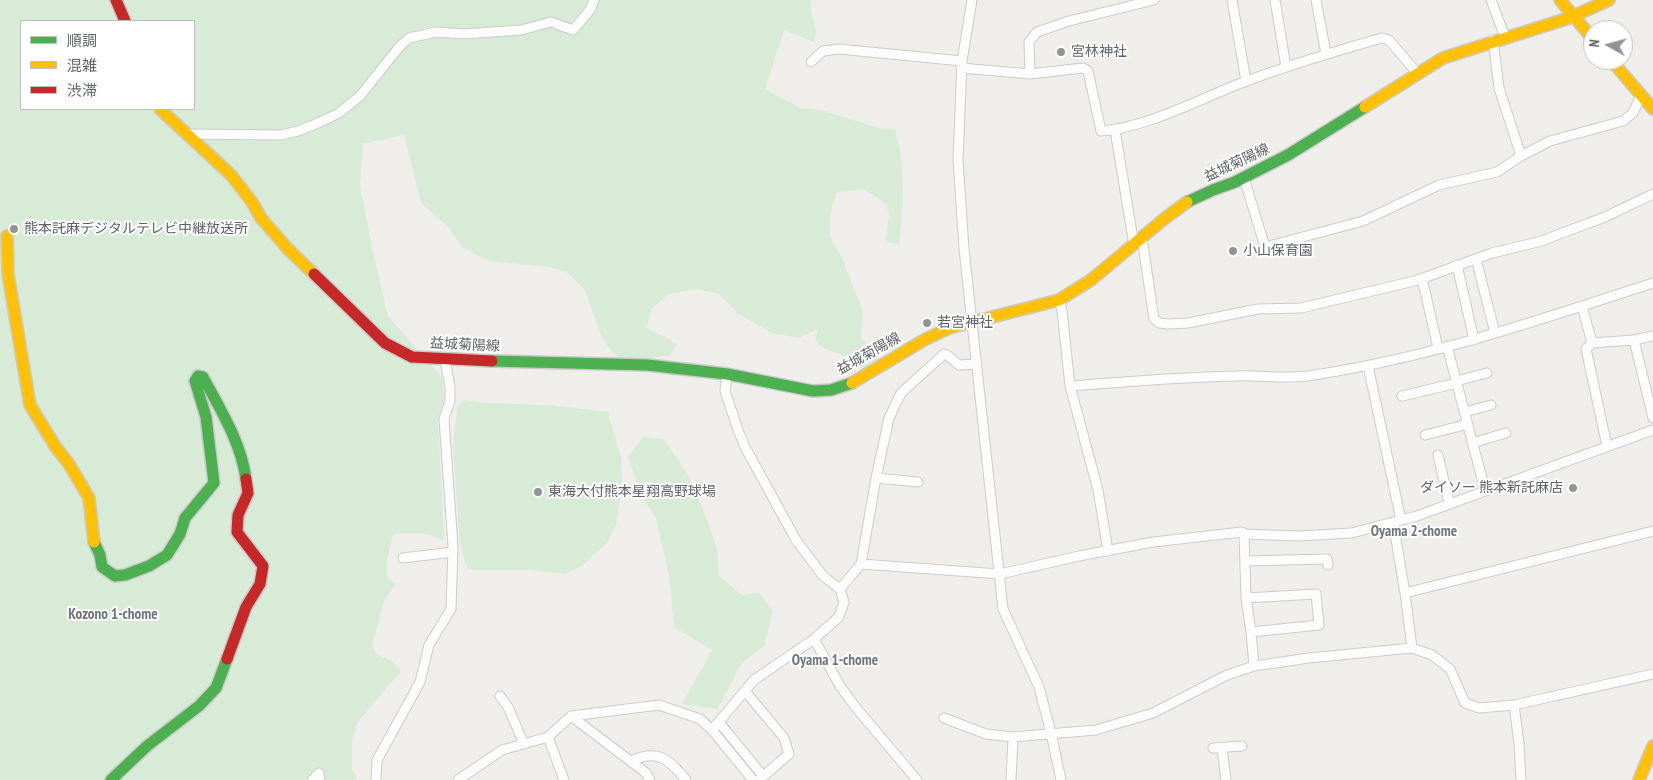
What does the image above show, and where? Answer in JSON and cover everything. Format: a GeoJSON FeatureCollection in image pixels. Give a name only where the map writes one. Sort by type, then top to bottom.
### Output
{"type":"FeatureCollection","features":[{"type":"Feature","properties":{"kind":"main road"},"geometry":{"type":"LineString","coordinates":[[116,0],[125,20]]}},
{"type":"Feature","properties":{"kind":"main road"},"geometry":{"type":"LineString","coordinates":[[1560,0],[1583,28]]}},
{"type":"Feature","properties":{"kind":"main road","name":"益城菊陽線"},"geometry":{"type":"LineString","coordinates":[[161,110],[232,175],[261,218],[288,249],[385,343],[412,358],[548,364],[647,364],[727,374],[813,391],[831,390],[850,384],[924,340],[950,328],[1059,300],[1091,280],[1164,219],[1188,202],[1244,178],[1288,155],[1443,58],[1470,47],[1560,21],[1609,0]]}},
{"type":"Feature","properties":{"kind":"main road"},"geometry":{"type":"LineString","coordinates":[[1619,70],[1653,108]]}},
{"type":"Feature","properties":{"kind":"main road"},"geometry":{"type":"LineString","coordinates":[[7,236],[8,274],[30,405],[89,498],[92,540],[100,555],[102,567],[115,576],[124,575],[149,566],[167,555],[180,534],[185,518],[214,483],[206,417],[195,381],[198,376],[203,377],[231,431],[244,465],[248,492],[238,515],[237,532],[263,566],[260,584],[246,607],[216,688],[199,706],[147,746],[111,780]]}},
{"type":"Feature","properties":{"kind":"main road"},"geometry":{"type":"LineString","coordinates":[[1639,780],[1653,746]]}},
{"type":"Feature","properties":{"kind":"street"},"geometry":{"type":"LineString","coordinates":[[187,134],[281,135],[298,131],[339,113],[360,96],[400,46],[409,38],[436,32],[464,34],[521,30],[551,22],[573,30],[590,10],[594,0]]}},
{"type":"Feature","properties":{"kind":"street"},"geometry":{"type":"LineString","coordinates":[[972,0],[962,65],[958,160],[962,231],[1003,609],[1039,687],[1061,780]]}},
{"type":"Feature","properties":{"kind":"street"},"geometry":{"type":"LineString","coordinates":[[1030,74],[1030,42],[1037,32],[1138,2],[1154,0]]}},
{"type":"Feature","properties":{"kind":"street"},"geometry":{"type":"LineString","coordinates":[[1232,0],[1246,81]]}},
{"type":"Feature","properties":{"kind":"street"},"geometry":{"type":"LineString","coordinates":[[1275,0],[1286,67]]}},
{"type":"Feature","properties":{"kind":"street"},"geometry":{"type":"LineString","coordinates":[[1316,0],[1326,54]]}},
{"type":"Feature","properties":{"kind":"street"},"geometry":{"type":"LineString","coordinates":[[1491,0],[1499,39],[1499,88],[1521,156]]}},
{"type":"Feature","properties":{"kind":"street"},"geometry":{"type":"LineString","coordinates":[[810,62],[823,51],[839,49],[1030,74],[1083,68],[1088,72],[1100,131],[1115,130],[1160,116],[1246,81],[1326,54],[1382,38],[1389,40],[1418,74]]}},
{"type":"Feature","properties":{"kind":"street"},"geometry":{"type":"LineString","coordinates":[[1244,178],[1265,247],[1363,221],[1438,185],[1497,172],[1521,156],[1550,141],[1624,122],[1633,113],[1640,95]]}},
{"type":"Feature","properties":{"kind":"street"},"geometry":{"type":"LineString","coordinates":[[1115,130],[1154,319],[1159,323],[1188,323],[1258,309],[1301,308],[1422,278],[1492,252],[1542,241],[1605,217],[1653,194]]}},
{"type":"Feature","properties":{"kind":"street"},"geometry":{"type":"LineString","coordinates":[[1476,258],[1495,333]]}},
{"type":"Feature","properties":{"kind":"street"},"geometry":{"type":"LineString","coordinates":[[1457,265],[1474,340]]}},
{"type":"Feature","properties":{"kind":"street"},"geometry":{"type":"LineString","coordinates":[[1422,278],[1456,382],[1485,490]]}},
{"type":"Feature","properties":{"kind":"street"},"geometry":{"type":"LineString","coordinates":[[1070,386],[1237,376],[1293,377],[1368,366],[1474,340],[1653,282]]}},
{"type":"Feature","properties":{"kind":"street"},"geometry":{"type":"LineString","coordinates":[[1059,300],[1062,310],[1070,386],[1098,490],[1108,551]]}},
{"type":"Feature","properties":{"kind":"street"},"geometry":{"type":"LineString","coordinates":[[1582,306],[1592,343]]}},
{"type":"Feature","properties":{"kind":"street"},"geometry":{"type":"LineString","coordinates":[[1608,446],[1586,349],[1592,343],[1634,340],[1653,336]]}},
{"type":"Feature","properties":{"kind":"street"},"geometry":{"type":"LineString","coordinates":[[1634,340],[1653,418]]}},
{"type":"Feature","properties":{"kind":"street"},"geometry":{"type":"LineString","coordinates":[[840,589],[861,564],[889,418],[901,393],[944,354],[959,365],[977,364]]}},
{"type":"Feature","properties":{"kind":"street"},"geometry":{"type":"LineString","coordinates":[[376,780],[377,760],[420,682],[429,645],[451,609],[453,552],[444,419],[450,401],[450,387],[445,360]]}},
{"type":"Feature","properties":{"kind":"street"},"geometry":{"type":"LineString","coordinates":[[1368,366],[1397,521],[1412,648]]}},
{"type":"Feature","properties":{"kind":"street"},"geometry":{"type":"LineString","coordinates":[[712,730],[754,680],[814,639],[839,617],[844,602],[840,589],[823,576],[796,540],[745,447],[725,391],[727,374]]}},
{"type":"Feature","properties":{"kind":"street"},"geometry":{"type":"LineString","coordinates":[[1402,396],[1487,374]]}},
{"type":"Feature","properties":{"kind":"street"},"geometry":{"type":"LineString","coordinates":[[1464,412],[1491,405]]}},
{"type":"Feature","properties":{"kind":"street"},"geometry":{"type":"LineString","coordinates":[[1426,435],[1468,424]]}},
{"type":"Feature","properties":{"kind":"street"},"geometry":{"type":"LineString","coordinates":[[861,564],[1000,574],[1152,542],[1242,532],[1244,534],[1298,536],[1352,533],[1449,504],[1653,430]]}},
{"type":"Feature","properties":{"kind":"street"},"geometry":{"type":"LineString","coordinates":[[1472,443],[1506,433]]}},
{"type":"Feature","properties":{"kind":"street"},"geometry":{"type":"LineString","coordinates":[[1438,455],[1449,504]]}},
{"type":"Feature","properties":{"kind":"street"},"geometry":{"type":"LineString","coordinates":[[876,478],[918,482]]}},
{"type":"Feature","properties":{"kind":"street"},"geometry":{"type":"LineString","coordinates":[[1405,593],[1653,531]]}},
{"type":"Feature","properties":{"kind":"street"},"geometry":{"type":"LineString","coordinates":[[1244,534],[1246,598],[1254,666]]}},
{"type":"Feature","properties":{"kind":"street"},"geometry":{"type":"LineString","coordinates":[[404,558],[453,552]]}},
{"type":"Feature","properties":{"kind":"street"},"geometry":{"type":"LineString","coordinates":[[1246,560],[1327,558]]}},
{"type":"Feature","properties":{"kind":"street"},"geometry":{"type":"LineString","coordinates":[[1246,598],[1316,594],[1319,625],[1251,632]]}},
{"type":"Feature","properties":{"kind":"street"},"geometry":{"type":"LineString","coordinates":[[814,639],[840,686],[917,780]]}},
{"type":"Feature","properties":{"kind":"street"},"geometry":{"type":"LineString","coordinates":[[944,718],[986,734],[1013,737],[1096,730],[1153,713],[1227,675],[1254,666],[1309,658],[1412,648],[1432,655],[1450,669],[1466,703],[1479,708],[1514,705],[1653,674]]}},
{"type":"Feature","properties":{"kind":"street"},"geometry":{"type":"LineString","coordinates":[[719,722],[761,778],[789,754],[784,738],[745,690]]}},
{"type":"Feature","properties":{"kind":"street"},"geometry":{"type":"LineString","coordinates":[[500,696],[508,707],[524,744]]}},
{"type":"Feature","properties":{"kind":"street"},"geometry":{"type":"LineString","coordinates":[[458,780],[502,750],[548,737],[571,716],[659,705],[700,719],[712,730],[753,780]]}},
{"type":"Feature","properties":{"kind":"street"},"geometry":{"type":"LineString","coordinates":[[1514,705],[1521,780]]}},
{"type":"Feature","properties":{"kind":"street"},"geometry":{"type":"LineString","coordinates":[[571,716],[646,773],[650,780]]}},
{"type":"Feature","properties":{"kind":"street"},"geometry":{"type":"LineString","coordinates":[[548,737],[564,780]]}},
{"type":"Feature","properties":{"kind":"street"},"geometry":{"type":"LineString","coordinates":[[1011,780],[1013,737]]}},
{"type":"Feature","properties":{"kind":"street"},"geometry":{"type":"LineString","coordinates":[[1226,780],[1218,748],[1242,746]]}},
{"type":"Feature","properties":{"kind":"street"},"geometry":{"type":"LineString","coordinates":[[630,761],[641,756],[655,755],[664,758],[677,768],[686,780]]}},
{"type":"Feature","properties":{"kind":"street"},"geometry":{"type":"LineString","coordinates":[[312,780],[319,773],[320,780]]}},
{"type":"Feature","properties":{"kind":"green space"},"geometry":{"type":"Polygon","coordinates":[[[0,0],[811,0],[810,5],[816,31],[814,42],[784,30],[765,89],[800,108],[821,110],[879,128],[895,129],[902,163],[903,202],[899,245],[886,241],[889,214],[886,205],[880,199],[862,189],[836,193],[830,215],[830,237],[840,254],[861,306],[863,316],[861,337],[880,361],[866,371],[847,357],[821,347],[815,339],[819,328],[799,338],[772,333],[738,314],[719,294],[697,289],[669,294],[651,309],[647,328],[677,344],[669,356],[622,360],[611,351],[601,335],[585,290],[568,273],[550,267],[488,261],[462,247],[448,227],[421,203],[404,135],[363,144],[360,185],[388,316],[442,377],[444,398],[438,420],[444,540],[422,533],[393,534],[387,559],[387,577],[396,584],[384,601],[372,645],[377,654],[393,662],[400,672],[358,722],[352,741],[352,769],[357,780],[0,780],[0,0]]]}},
{"type":"Feature","properties":{"kind":"green space","name":"東海大付熊本星翔高野球場"},"geometry":{"type":"Polygon","coordinates":[[[465,400],[484,403],[550,405],[608,412],[621,458],[622,481],[616,525],[606,544],[583,565],[565,574],[530,570],[469,570],[463,556],[459,533],[453,444],[458,406],[465,400]]]}},
{"type":"Feature","properties":{"kind":"green space"},"geometry":{"type":"Polygon","coordinates":[[[643,437],[664,439],[688,475],[717,548],[719,576],[742,595],[759,593],[773,611],[764,646],[742,663],[717,709],[682,704],[712,650],[674,627],[669,575],[656,518],[642,497],[628,457],[643,437]]]}},
{"type":"Feature","properties":{"kind":"traffic: fast"},"geometry":{"type":"LineString","coordinates":[[1187,202],[1235,182],[1288,155],[1365,107]]}},
{"type":"Feature","properties":{"kind":"traffic: fast"},"geometry":{"type":"LineString","coordinates":[[492,361],[647,365],[727,374],[813,391],[831,390],[852,383]]}},
{"type":"Feature","properties":{"kind":"traffic: fast"},"geometry":{"type":"LineString","coordinates":[[94,542],[100,555],[102,567],[115,576],[125,575],[149,566],[167,555],[180,534],[185,518],[214,483],[206,417],[195,381],[198,376],[203,377],[229,426],[240,452],[246,479]]}},
{"type":"Feature","properties":{"kind":"traffic: fast"},"geometry":{"type":"LineString","coordinates":[[111,780],[147,746],[199,706],[216,688],[227,659]]}},
{"type":"Feature","properties":{"kind":"traffic: slow"},"geometry":{"type":"LineString","coordinates":[[1560,0],[1583,27]]}},
{"type":"Feature","properties":{"kind":"traffic: slow"},"geometry":{"type":"LineString","coordinates":[[1365,107],[1443,58],[1569,18],[1609,0]]}},
{"type":"Feature","properties":{"kind":"traffic: slow"},"geometry":{"type":"LineString","coordinates":[[1620,70],[1653,109]]}},
{"type":"Feature","properties":{"kind":"traffic: slow"},"geometry":{"type":"LineString","coordinates":[[161,110],[231,175],[252,202],[261,218],[288,249],[314,274]]}},
{"type":"Feature","properties":{"kind":"traffic: slow"},"geometry":{"type":"LineString","coordinates":[[852,383],[924,340],[949,328],[1059,300],[1091,280],[1187,202]]}},
{"type":"Feature","properties":{"kind":"traffic: slow"},"geometry":{"type":"LineString","coordinates":[[7,236],[8,274],[30,405],[89,498],[94,542]]}},
{"type":"Feature","properties":{"kind":"traffic: slow"},"geometry":{"type":"LineString","coordinates":[[1639,780],[1653,746]]}},
{"type":"Feature","properties":{"kind":"traffic: jam"},"geometry":{"type":"LineString","coordinates":[[116,0],[125,20]]}},
{"type":"Feature","properties":{"kind":"traffic: jam"},"geometry":{"type":"LineString","coordinates":[[314,274],[385,343],[412,357],[492,361]]}},
{"type":"Feature","properties":{"kind":"traffic: jam"},"geometry":{"type":"LineString","coordinates":[[227,659],[246,607],[260,584],[263,566],[237,532],[238,515],[248,493],[246,479]]}},
{"type":"Feature","properties":{"kind":"place","name":"宮林神社"},"geometry":{"type":"Point","coordinates":[1061,52]}},
{"type":"Feature","properties":{"kind":"place","name":"熊本託麻デジタルテレビ中継放送所"},"geometry":{"type":"Point","coordinates":[14,229]}},
{"type":"Feature","properties":{"kind":"place","name":"小山保育園"},"geometry":{"type":"Point","coordinates":[1233,251]}},
{"type":"Feature","properties":{"kind":"place","name":"若宮神社"},"geometry":{"type":"Point","coordinates":[927,323]}},
{"type":"Feature","properties":{"kind":"place","name":"ダイソー 熊本新託麻店"},"geometry":{"type":"Point","coordinates":[1573,488]}},
{"type":"Feature","properties":{"kind":"place","name":"東海大付熊本星翔高野球場"},"geometry":{"type":"Point","coordinates":[538,492]}},
{"type":"Feature","properties":{"kind":"district","name":"Oyama 2-chome"},"geometry":{"type":"Point","coordinates":[1414,532]}},
{"type":"Feature","properties":{"kind":"district","name":"Kozono 1-chome"},"geometry":{"type":"Point","coordinates":[113,615]}},
{"type":"Feature","properties":{"kind":"district","name":"Oyama 1-chome"},"geometry":{"type":"Point","coordinates":[835,661]}}]}
